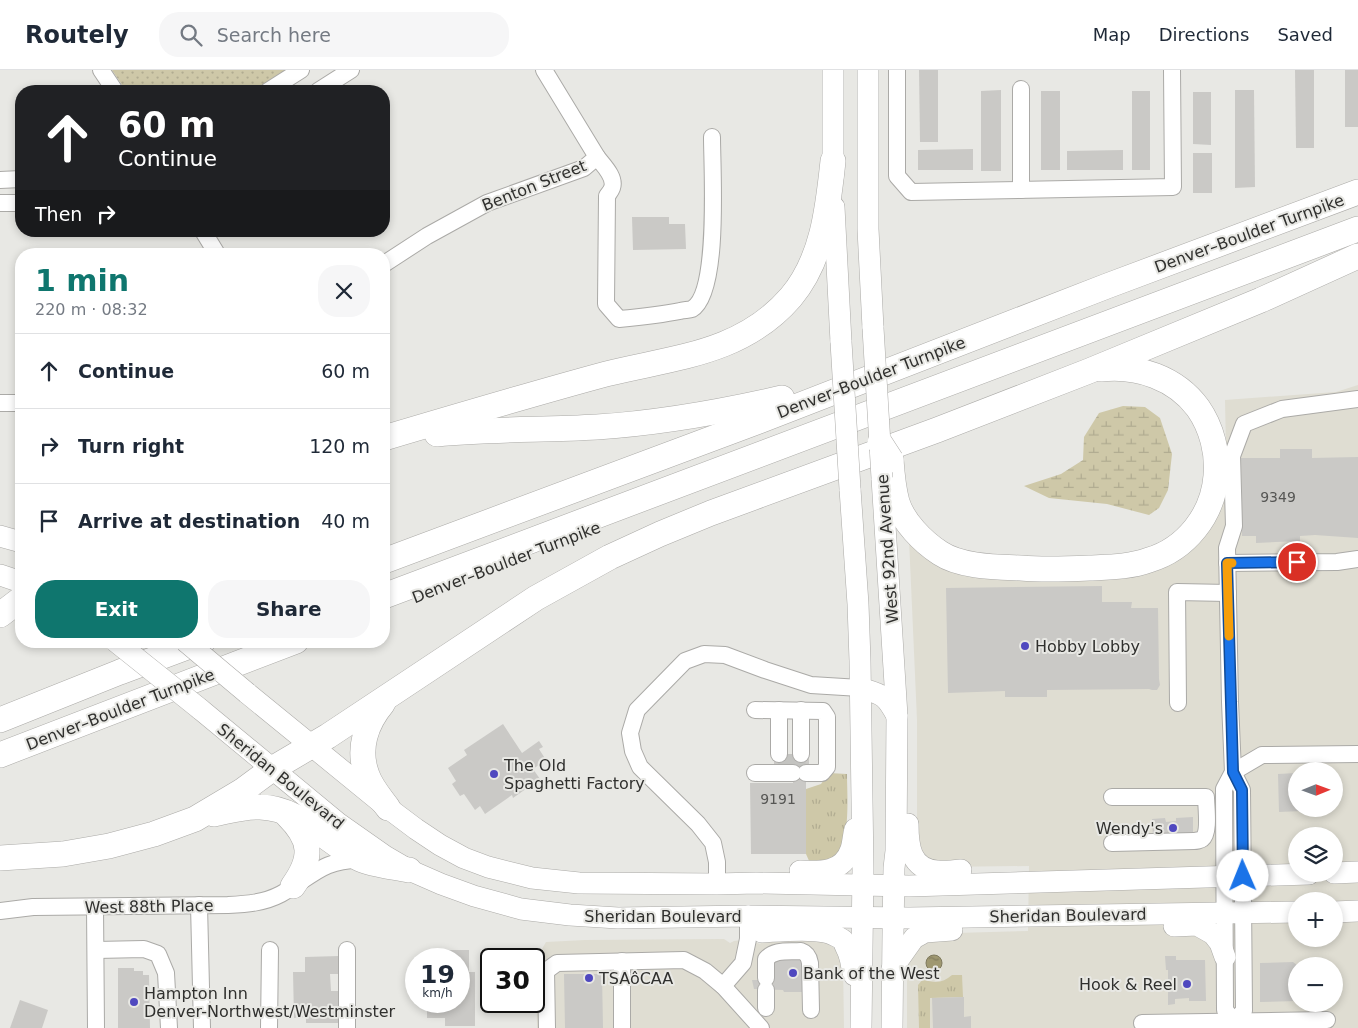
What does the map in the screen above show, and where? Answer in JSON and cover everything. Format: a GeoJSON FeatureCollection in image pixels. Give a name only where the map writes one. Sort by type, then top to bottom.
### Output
{"type":"FeatureCollection","features":[{"type":"Feature","properties":{"kind":"highway"},"geometry":{"type":"LineString","coordinates":[[390,438],[606,374],[705,351],[750,332],[770,318],[792,296],[812,265],[825,219],[834,161]]}},
{"type":"Feature","properties":{"kind":"highway","name":"Denver–Boulder Turnpike"},"geometry":{"type":"LineString","coordinates":[[390,559],[759,421],[1107,286],[1358,192]]}},
{"type":"Feature","properties":{"kind":"highway"},"geometry":{"type":"LineString","coordinates":[[390,571],[1358,208]]}},
{"type":"Feature","properties":{"kind":"highway"},"geometry":{"type":"LineString","coordinates":[[390,594],[1358,229]]}},
{"type":"Feature","properties":{"kind":"highway","name":"Denver–Boulder Turnpike"},"geometry":{"type":"LineString","coordinates":[[390,606],[1358,242]]}},
{"type":"Feature","properties":{"kind":"highway"},"geometry":{"type":"LineString","coordinates":[[195,819],[242,791],[272,769],[312,746],[536,598],[584,570],[635,545],[735,503],[936,430],[1089,371],[1261,300],[1358,256]]}},
{"type":"Feature","properties":{"kind":"highway"},"geometry":{"type":"LineString","coordinates":[[390,439],[455,432],[597,427],[695,416],[796,394],[926,356]]}},
{"type":"Feature","properties":{"kind":"highway"},"geometry":{"type":"LineString","coordinates":[[885,461],[902,513],[921,538],[947,557],[978,564],[1038,569],[1120,566],[1151,560],[1182,542],[1199,523],[1210,505],[1217,469],[1210,429],[1195,403],[1183,392],[1158,377],[1138,370],[1119,368],[1089,371]]}},
{"type":"Feature","properties":{"kind":"highway"},"geometry":{"type":"LineString","coordinates":[[0,614],[15,603]]}},
{"type":"Feature","properties":{"kind":"highway"},"geometry":{"type":"LineString","coordinates":[[0,708],[154,648]]}},
{"type":"Feature","properties":{"kind":"highway"},"geometry":{"type":"LineString","coordinates":[[0,720],[184,648]]}},
{"type":"Feature","properties":{"kind":"highway"},"geometry":{"type":"LineString","coordinates":[[0,742],[246,648]]}},
{"type":"Feature","properties":{"kind":"highway","name":"Denver–Boulder Turnpike"},"geometry":{"type":"LineString","coordinates":[[0,755],[278,648]]}},
{"type":"Feature","properties":{"kind":"highway"},"geometry":{"type":"LineString","coordinates":[[388,808],[367,776],[363,750],[369,725],[389,695]]}},
{"type":"Feature","properties":{"kind":"highway"},"geometry":{"type":"LineString","coordinates":[[0,858],[63,854],[109,846],[154,834],[195,819],[259,806],[281,809],[305,822],[362,860],[409,870]]}},
{"type":"Feature","properties":{"kind":"highway"},"geometry":{"type":"LineString","coordinates":[[281,809],[298,826],[308,847],[308,859],[305,868],[293,886]]}},
{"type":"Feature","properties":{"kind":"main road","name":"West 92nd Avenue"},"geometry":{"type":"LineString","coordinates":[[833,70],[834,235],[858,604],[863,886],[861,1028]]}},
{"type":"Feature","properties":{"kind":"main road","name":"West 92nd Avenue"},"geometry":{"type":"LineString","coordinates":[[868,70],[868,229],[885,461],[897,716],[892,1028]]}},
{"type":"Feature","properties":{"kind":"main road"},"geometry":{"type":"LineString","coordinates":[[0,536],[15,540]]}},
{"type":"Feature","properties":{"kind":"main road"},"geometry":{"type":"LineString","coordinates":[[0,575],[15,580]]}},
{"type":"Feature","properties":{"kind":"main road","name":"Sheridan Boulevard"},"geometry":{"type":"LineString","coordinates":[[124,648],[352,834],[409,870],[440,884],[507,906],[544,913],[618,918],[1018,916],[1288,912]]}},
{"type":"Feature","properties":{"kind":"main road","name":"Sheridan Boulevard"},"geometry":{"type":"LineString","coordinates":[[194,648],[416,829],[464,858],[515,875],[579,883],[894,886],[1288,875]]}},
{"type":"Feature","properties":{"kind":"main road"},"geometry":{"type":"LineString","coordinates":[[860,688],[874,692],[888,700],[897,716]]}},
{"type":"Feature","properties":{"kind":"main road"},"geometry":{"type":"LineString","coordinates":[[896,781],[908,793],[909,847],[914,859],[922,866],[936,871],[996,869],[1023,882]]}},
{"type":"Feature","properties":{"kind":"main road"},"geometry":{"type":"LineString","coordinates":[[756,884],[777,871],[815,872],[838,867],[845,862],[851,850],[854,830],[862,813]]}},
{"type":"Feature","properties":{"kind":"main road"},"geometry":{"type":"LineString","coordinates":[[1343,873],[1358,872]]}},
{"type":"Feature","properties":{"kind":"main road"},"geometry":{"type":"LineString","coordinates":[[1343,912],[1358,911]]}},
{"type":"Feature","properties":{"kind":"main road"},"geometry":{"type":"LineString","coordinates":[[1155,914],[1175,926],[1196,925],[1213,934],[1220,943],[1225,957]]}},
{"type":"Feature","properties":{"kind":"main road"},"geometry":{"type":"LineString","coordinates":[[748,916],[762,932],[825,932],[843,940],[852,972],[862,990]]}},
{"type":"Feature","properties":{"kind":"main road"},"geometry":{"type":"LineString","coordinates":[[892,969],[912,940],[925,932],[989,929],[1018,916]]}},
{"type":"Feature","properties":{"kind":"street"},"geometry":{"type":"LineString","coordinates":[[101,70],[111,85]]}},
{"type":"Feature","properties":{"kind":"street"},"geometry":{"type":"LineString","coordinates":[[277,85],[301,70]]}},
{"type":"Feature","properties":{"kind":"street"},"geometry":{"type":"LineString","coordinates":[[324,82],[351,70]]}},
{"type":"Feature","properties":{"kind":"street","name":"Benton Street"},"geometry":{"type":"LineString","coordinates":[[390,260],[427,236],[487,203],[584,168],[597,157],[544,70]]}},
{"type":"Feature","properties":{"kind":"street"},"geometry":{"type":"LineString","coordinates":[[897,70],[897,176],[911,192],[1172,187],[1172,70]]}},
{"type":"Feature","properties":{"kind":"street"},"geometry":{"type":"LineString","coordinates":[[1021,89],[1021,190]]}},
{"type":"Feature","properties":{"kind":"street"},"geometry":{"type":"LineString","coordinates":[[597,157],[612,181],[612,187],[607,196],[606,304],[620,319],[692,309],[703,296],[708,277],[712,246],[712,137]]}},
{"type":"Feature","properties":{"kind":"street"},"geometry":{"type":"LineString","coordinates":[[0,180],[15,179]]}},
{"type":"Feature","properties":{"kind":"street"},"geometry":{"type":"LineString","coordinates":[[0,203],[15,203]]}},
{"type":"Feature","properties":{"kind":"street"},"geometry":{"type":"LineString","coordinates":[[207,237],[214,248]]}},
{"type":"Feature","properties":{"kind":"street"},"geometry":{"type":"LineString","coordinates":[[1234,1025],[1244,1010],[1234,913],[1234,877],[1224,789],[1233,772],[1227,563],[1227,548],[1234,526],[1232,456],[1244,424],[1282,409],[1358,399]]}},
{"type":"Feature","properties":{"kind":"street"},"geometry":{"type":"LineString","coordinates":[[0,403],[15,404]]}},
{"type":"Feature","properties":{"kind":"street"},"geometry":{"type":"LineString","coordinates":[[1227,563],[1337,562],[1358,558]]}},
{"type":"Feature","properties":{"kind":"street"},"geometry":{"type":"LineString","coordinates":[[1178,703],[1177,592],[1228,593]]}},
{"type":"Feature","properties":{"kind":"street"},"geometry":{"type":"LineString","coordinates":[[717,884],[717,862],[714,843],[698,824],[640,767],[636,759],[630,733],[636,710],[685,661],[704,654],[725,655],[810,685],[860,688]]}},
{"type":"Feature","properties":{"kind":"street"},"geometry":{"type":"LineString","coordinates":[[755,710],[823,711],[827,717],[827,767],[822,773],[790,764],[755,773]]}},
{"type":"Feature","properties":{"kind":"street"},"geometry":{"type":"LineString","coordinates":[[790,710],[790,764]]}},
{"type":"Feature","properties":{"kind":"street"},"geometry":{"type":"LineString","coordinates":[[790,710],[790,764]]}},
{"type":"Feature","properties":{"kind":"street"},"geometry":{"type":"LineString","coordinates":[[1233,772],[1262,755],[1358,754]]}},
{"type":"Feature","properties":{"kind":"street"},"geometry":{"type":"LineString","coordinates":[[1112,797],[1206,797],[1207,826],[1202,839],[1194,841],[1112,843]]}},
{"type":"Feature","properties":{"kind":"street","name":"West 88th Place"},"geometry":{"type":"LineString","coordinates":[[0,911],[33,906],[228,905],[259,902],[280,894],[330,863],[350,859],[362,860]]}},
{"type":"Feature","properties":{"kind":"street"},"geometry":{"type":"LineString","coordinates":[[199,905],[202,1028]]}},
{"type":"Feature","properties":{"kind":"street"},"geometry":{"type":"LineString","coordinates":[[95,907],[96,1028]]}},
{"type":"Feature","properties":{"kind":"street"},"geometry":{"type":"LineString","coordinates":[[1234,913],[1225,957],[1225,1010],[1234,1025]]}},
{"type":"Feature","properties":{"kind":"street"},"geometry":{"type":"LineString","coordinates":[[723,986],[743,963],[748,940],[748,916]]}},
{"type":"Feature","properties":{"kind":"street"},"geometry":{"type":"LineString","coordinates":[[96,950],[144,949],[158,954],[166,973],[168,1028]]}},
{"type":"Feature","properties":{"kind":"street"},"geometry":{"type":"LineString","coordinates":[[269,1028],[270,950]]}},
{"type":"Feature","properties":{"kind":"street"},"geometry":{"type":"LineString","coordinates":[[347,950],[347,1028]]}},
{"type":"Feature","properties":{"kind":"street"},"geometry":{"type":"LineString","coordinates":[[766,1008],[766,959],[777,952],[804,952],[808,956],[810,963],[811,1010]]}},
{"type":"Feature","properties":{"kind":"street"},"geometry":{"type":"LineString","coordinates":[[547,1028],[546,971],[557,963],[684,960],[705,971],[723,986],[761,1028]]}},
{"type":"Feature","properties":{"kind":"street"},"geometry":{"type":"LineString","coordinates":[[622,961],[622,1028]]}},
{"type":"Feature","properties":{"kind":"street"},"geometry":{"type":"LineString","coordinates":[[1142,1023],[1234,1025],[1327,1020]]}},
{"type":"Feature","properties":{"kind":"shaded area"},"geometry":{"type":"Polygon","coordinates":[[[1358,385],[1358,1028],[907,1028],[907,964],[912,946],[956,933],[1028,931],[1029,866],[937,867],[927,864],[917,838],[917,720],[909,539],[1037,577],[1198,538],[1227,498],[1225,400],[1336,392],[1358,385]]]}},
{"type":"Feature","properties":{"kind":"shaded area"},"geometry":{"type":"Polygon","coordinates":[[[724,939],[730,943],[748,939],[760,944],[764,940],[822,941],[832,946],[839,953],[843,962],[844,1028],[537,1028],[537,1013],[545,1013],[545,948],[543,948],[546,942],[724,939]]]}},
{"type":"Feature","properties":{"kind":"green space"},"geometry":{"type":"Polygon","coordinates":[[[112,70],[294,70],[270,85],[122,85],[112,70]]]}},
{"type":"Feature","properties":{"kind":"green space"},"geometry":{"type":"Polygon","coordinates":[[[1123,406],[1145,407],[1160,418],[1172,454],[1168,490],[1159,508],[1149,515],[1107,504],[1049,498],[1024,486],[1061,474],[1083,460],[1084,437],[1099,413],[1123,406]]]}},
{"type":"Feature","properties":{"kind":"green space"},"geometry":{"type":"Polygon","coordinates":[[[829,773],[847,774],[847,817],[844,840],[841,849],[836,855],[827,860],[810,863],[806,854],[806,789],[821,784],[829,773]]]}},
{"type":"Feature","properties":{"kind":"green space"},"geometry":{"type":"Polygon","coordinates":[[[952,975],[962,975],[963,997],[930,998],[930,1028],[919,1028],[918,985],[923,979],[939,982],[952,975]]]}},
{"type":"Feature","properties":{"kind":"water"},"geometry":{"type":"Polygon","coordinates":[[[934,955],[942,963],[934,971],[926,963],[934,955]]]}},
{"type":"Feature","properties":{"kind":"building"},"geometry":{"type":"Polygon","coordinates":[[[919,70],[938,70],[938,142],[920,142],[919,70]]]}},
{"type":"Feature","properties":{"kind":"building"},"geometry":{"type":"Polygon","coordinates":[[[1295,70],[1314,70],[1314,148],[1296,148],[1295,70]]]}},
{"type":"Feature","properties":{"kind":"building"},"geometry":{"type":"Polygon","coordinates":[[[1345,70],[1358,70],[1358,127],[1345,127],[1345,70]]]}},
{"type":"Feature","properties":{"kind":"building"},"geometry":{"type":"Polygon","coordinates":[[[1001,90],[1001,171],[981,171],[981,91],[1001,90]]]}},
{"type":"Feature","properties":{"kind":"building"},"geometry":{"type":"Polygon","coordinates":[[[1235,90],[1254,90],[1255,187],[1235,188],[1235,90]]]}},
{"type":"Feature","properties":{"kind":"building"},"geometry":{"type":"Polygon","coordinates":[[[1041,91],[1060,91],[1060,170],[1041,170],[1041,91]]]}},
{"type":"Feature","properties":{"kind":"building"},"geometry":{"type":"Polygon","coordinates":[[[1132,91],[1150,91],[1150,170],[1132,170],[1132,91]]]}},
{"type":"Feature","properties":{"kind":"building"},"geometry":{"type":"Polygon","coordinates":[[[1193,92],[1211,92],[1211,145],[1193,144],[1193,92]]]}},
{"type":"Feature","properties":{"kind":"building"},"geometry":{"type":"Polygon","coordinates":[[[973,149],[973,170],[918,170],[918,150],[973,149]]]}},
{"type":"Feature","properties":{"kind":"building"},"geometry":{"type":"Polygon","coordinates":[[[1123,150],[1123,170],[1067,170],[1067,151],[1123,150]]]}},
{"type":"Feature","properties":{"kind":"building"},"geometry":{"type":"Polygon","coordinates":[[[1193,153],[1212,153],[1212,193],[1193,193],[1193,153]]]}},
{"type":"Feature","properties":{"kind":"building"},"geometry":{"type":"Polygon","coordinates":[[[632,217],[669,217],[669,224],[685,224],[686,249],[633,250],[632,217]]]}},
{"type":"Feature","properties":{"kind":"building"},"geometry":{"type":"Polygon","coordinates":[[[1280,449],[1312,449],[1312,458],[1358,457],[1358,538],[1315,535],[1300,536],[1300,541],[1256,543],[1256,536],[1242,536],[1241,458],[1280,458],[1280,449]]]}},
{"type":"Feature","properties":{"kind":"building","name":"Hobby Lobby"},"geometry":{"type":"Polygon","coordinates":[[[1102,586],[1102,602],[1132,602],[1131,608],[1158,608],[1160,685],[1157,690],[1047,690],[1047,697],[1005,697],[1005,691],[948,693],[946,588],[1102,586]]]}},
{"type":"Feature","properties":{"kind":"building","name":"The Old Spaghetti Factory"},"geometry":{"type":"Polygon","coordinates":[[[503,724],[522,753],[539,741],[543,747],[539,749],[546,760],[533,769],[540,779],[513,798],[512,795],[485,814],[480,806],[475,810],[464,794],[460,796],[452,784],[456,781],[448,768],[467,755],[464,750],[503,724]]]}},
{"type":"Feature","properties":{"kind":"building"},"geometry":{"type":"Polygon","coordinates":[[[774,754],[809,754],[809,765],[806,765],[806,854],[751,854],[750,783],[793,783],[793,764],[774,764],[774,754]]]}},
{"type":"Feature","properties":{"kind":"building"},"geometry":{"type":"Polygon","coordinates":[[[1288,773],[1288,812],[1279,812],[1278,774],[1288,773]]]}},
{"type":"Feature","properties":{"kind":"building","name":"Wendy's"},"geometry":{"type":"Polygon","coordinates":[[[1193,817],[1193,834],[1153,838],[1152,819],[1165,818],[1166,822],[1176,821],[1176,818],[1193,817]]]}},
{"type":"Feature","properties":{"kind":"building"},"geometry":{"type":"Polygon","coordinates":[[[802,954],[806,992],[754,989],[752,980],[774,978],[774,960],[802,954]]]}},
{"type":"Feature","properties":{"kind":"building"},"geometry":{"type":"Polygon","coordinates":[[[339,956],[340,974],[330,974],[331,991],[340,991],[341,1023],[306,1023],[306,1017],[294,1018],[293,972],[305,972],[305,957],[339,956]]]}},
{"type":"Feature","properties":{"kind":"building","name":"Hook & Reel"},"geometry":{"type":"Polygon","coordinates":[[[1165,956],[1176,956],[1176,960],[1205,960],[1206,1001],[1189,1001],[1189,998],[1175,999],[1175,1004],[1168,1005],[1168,970],[1166,970],[1165,956]]]}},
{"type":"Feature","properties":{"kind":"building"},"geometry":{"type":"Polygon","coordinates":[[[1288,962],[1288,1001],[1260,1002],[1260,963],[1288,962]]]}},
{"type":"Feature","properties":{"kind":"building","name":"Hampton Inn Denver-Northwest/Westminster"},"geometry":{"type":"Polygon","coordinates":[[[118,968],[134,968],[134,971],[143,971],[143,975],[149,975],[150,1028],[118,1028],[118,968]]]}},
{"type":"Feature","properties":{"kind":"building"},"geometry":{"type":"Polygon","coordinates":[[[470,972],[475,972],[475,1026],[445,1026],[445,1018],[427,1018],[427,1013],[470,1013],[470,972]]]}},
{"type":"Feature","properties":{"kind":"building"},"geometry":{"type":"Polygon","coordinates":[[[564,974],[602,974],[603,1028],[565,1028],[564,974]]]}},
{"type":"Feature","properties":{"kind":"building"},"geometry":{"type":"Polygon","coordinates":[[[964,997],[964,1017],[971,1016],[971,1028],[933,1028],[932,998],[964,997]]]}},
{"type":"Feature","properties":{"kind":"building"},"geometry":{"type":"Polygon","coordinates":[[[20,1000],[48,1010],[42,1028],[10,1028],[20,1000]]]}},
{"type":"Feature","properties":{"kind":"tunnel"},"geometry":{"type":"LineString","coordinates":[[786,754],[786,764]]}},
{"type":"Feature","properties":{"kind":"tunnel"},"geometry":{"type":"LineString","coordinates":[[797,754],[798,773]]}},
{"type":"Feature","properties":{"kind":"slow traffic"},"geometry":{"type":"LineString","coordinates":[[1229,636],[1227,563],[1232,563]]}},
{"type":"Feature","properties":{"kind":"place","name":"Hobby Lobby"},"geometry":{"type":"Point","coordinates":[1025,646]}},
{"type":"Feature","properties":{"kind":"place","name":"The Old Spaghetti Factory"},"geometry":{"type":"Point","coordinates":[494,774]}},
{"type":"Feature","properties":{"kind":"place","name":"Wendy's"},"geometry":{"type":"Point","coordinates":[1173,828]}},
{"type":"Feature","properties":{"kind":"place","name":"Bank of the West"},"geometry":{"type":"Point","coordinates":[793,973]}},
{"type":"Feature","properties":{"kind":"place","name":"TSAôCAA"},"geometry":{"type":"Point","coordinates":[589,978]}},
{"type":"Feature","properties":{"kind":"place","name":"Hook & Reel"},"geometry":{"type":"Point","coordinates":[1187,984]}},
{"type":"Feature","properties":{"kind":"place","name":"Hampton Inn Denver-Northwest/Westminster"},"geometry":{"type":"Point","coordinates":[134,1002]}},
{"type":"Feature","properties":{"kind":"route"},"geometry":{"type":"LineString","coordinates":[[1243,876],[1242,790],[1233,772],[1227,563],[1297,562]]}}]}
